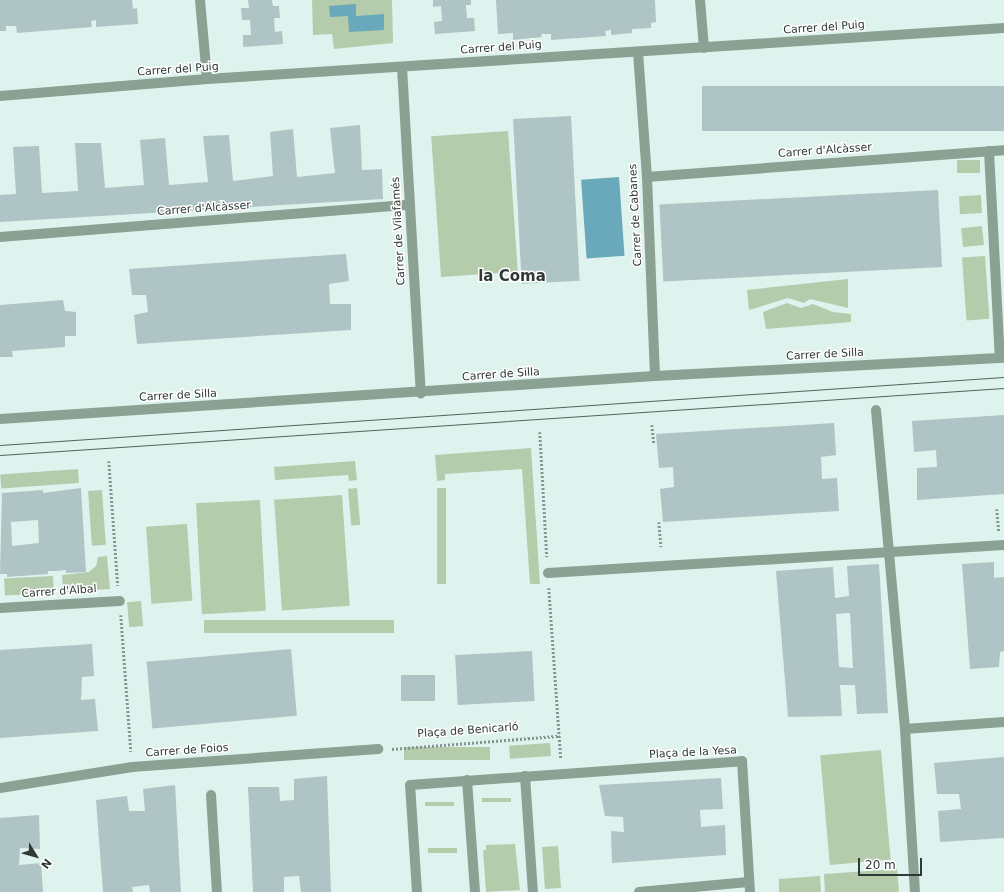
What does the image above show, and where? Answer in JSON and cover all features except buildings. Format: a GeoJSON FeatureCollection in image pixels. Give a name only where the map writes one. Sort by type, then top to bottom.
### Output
{"type":"FeatureCollection","features":[{"type":"Feature","properties":{"kind":"street"},"geometry":{"type":"LineString","coordinates":[[200,0],[207,79]]}},
{"type":"Feature","properties":{"kind":"street"},"geometry":{"type":"LineString","coordinates":[[700,0],[704,48]]}},
{"type":"Feature","properties":{"kind":"street","name":"Carrer del Puig"},"geometry":{"type":"LineString","coordinates":[[0,96],[207,79],[1004,28]]}},
{"type":"Feature","properties":{"kind":"street","name":"Carrer de Cabanes"},"geometry":{"type":"LineString","coordinates":[[638,52],[647,177],[655,376]]}},
{"type":"Feature","properties":{"kind":"street","name":"Carrer de Vilafamés"},"geometry":{"type":"LineString","coordinates":[[402,67],[421,393]]}},
{"type":"Feature","properties":{"kind":"street","name":"Carrer d'Alcàsser"},"geometry":{"type":"LineString","coordinates":[[647,177],[1004,150]]}},
{"type":"Feature","properties":{"kind":"street"},"geometry":{"type":"LineString","coordinates":[[989,151],[1002,358]]}},
{"type":"Feature","properties":{"kind":"street","name":"Carrer d'Alcàsser"},"geometry":{"type":"LineString","coordinates":[[0,237],[409,206]]}},
{"type":"Feature","properties":{"kind":"street","name":"Carrer de Silla"},"geometry":{"type":"LineString","coordinates":[[0,419],[421,393],[655,376],[1002,358]]}},
{"type":"Feature","properties":{"kind":"street"},"geometry":{"type":"LineString","coordinates":[[876,410],[905,729],[915,892]]}},
{"type":"Feature","properties":{"kind":"street"},"geometry":{"type":"LineString","coordinates":[[548,573],[1002,545]]}},
{"type":"Feature","properties":{"kind":"street","name":"Carrer d'Albal"},"geometry":{"type":"LineString","coordinates":[[0,608],[120,601]]}},
{"type":"Feature","properties":{"kind":"street"},"geometry":{"type":"LineString","coordinates":[[905,729],[1004,722]]}},
{"type":"Feature","properties":{"kind":"street","name":"Carrer de Foios"},"geometry":{"type":"LineString","coordinates":[[0,788],[132,767],[378,749]]}},
{"type":"Feature","properties":{"kind":"street","name":"Plaça de la Yesa"},"geometry":{"type":"LineString","coordinates":[[526,776],[742,761],[750,887],[639,892]]}},
{"type":"Feature","properties":{"kind":"street"},"geometry":{"type":"LineString","coordinates":[[417,892],[410,785],[526,776],[533,892]]}},
{"type":"Feature","properties":{"kind":"street"},"geometry":{"type":"LineString","coordinates":[[467,780],[475,892]]}},
{"type":"Feature","properties":{"kind":"street"},"geometry":{"type":"LineString","coordinates":[[211,795],[217,892]]}},
{"type":"Feature","properties":{"kind":"path"},"geometry":{"type":"LineString","coordinates":[[652,425],[654,443]]}},
{"type":"Feature","properties":{"kind":"path"},"geometry":{"type":"LineString","coordinates":[[540,432],[548,573],[559,736],[563,773]]}},
{"type":"Feature","properties":{"kind":"path"},"geometry":{"type":"LineString","coordinates":[[997,509],[1002,545]]}},
{"type":"Feature","properties":{"kind":"path"},"geometry":{"type":"LineString","coordinates":[[659,522],[661,547]]}},
{"type":"Feature","properties":{"kind":"path","name":"Plaça de Benicarló"},"geometry":{"type":"LineString","coordinates":[[378,749],[559,736]]}},
{"type":"Feature","properties":{"kind":"green space"},"geometry":{"type":"Polygon","coordinates":[[[312,0],[392,0],[393,43],[334,49],[332,34],[313,35],[312,0]]]}},
{"type":"Feature","properties":{"kind":"green space"},"geometry":{"type":"Polygon","coordinates":[[[508,131],[518,272],[441,277],[431,136],[508,131]]]}},
{"type":"Feature","properties":{"kind":"green space"},"geometry":{"type":"Polygon","coordinates":[[[957,160],[980,160],[980,173],[957,173],[957,160]]]}},
{"type":"Feature","properties":{"kind":"green space"},"geometry":{"type":"Polygon","coordinates":[[[981,195],[982,213],[960,214],[959,196],[981,195]]]}},
{"type":"Feature","properties":{"kind":"green space"},"geometry":{"type":"Polygon","coordinates":[[[982,226],[984,245],[963,247],[961,228],[982,226]]]}},
{"type":"Feature","properties":{"kind":"green space"},"geometry":{"type":"Polygon","coordinates":[[[985,256],[989,319],[966,320],[962,258],[985,256]]]}},
{"type":"Feature","properties":{"kind":"green space"},"geometry":{"type":"Polygon","coordinates":[[[848,279],[848,308],[810,299],[804,303],[788,298],[749,310],[747,290],[848,279]]]}},
{"type":"Feature","properties":{"kind":"green space"},"geometry":{"type":"Polygon","coordinates":[[[787,303],[801,308],[813,304],[833,312],[851,314],[851,322],[766,329],[763,312],[787,303]]]}},
{"type":"Feature","properties":{"kind":"green space"},"geometry":{"type":"Polygon","coordinates":[[[531,448],[540,584],[530,584],[522,469],[445,474],[445,480],[437,481],[435,455],[531,448]]]}},
{"type":"Feature","properties":{"kind":"green space"},"geometry":{"type":"Polygon","coordinates":[[[355,461],[357,480],[349,481],[348,475],[275,480],[274,467],[355,461]]]}},
{"type":"Feature","properties":{"kind":"green space"},"geometry":{"type":"Polygon","coordinates":[[[78,469],[79,483],[1,488],[0,474],[78,469]]]}},
{"type":"Feature","properties":{"kind":"green space"},"geometry":{"type":"Polygon","coordinates":[[[357,488],[360,525],[351,526],[348,489],[357,488]]]}},
{"type":"Feature","properties":{"kind":"green space"},"geometry":{"type":"Polygon","coordinates":[[[437,488],[446,488],[446,584],[437,584],[437,488]]]}},
{"type":"Feature","properties":{"kind":"green space"},"geometry":{"type":"Polygon","coordinates":[[[102,490],[106,545],[92,546],[88,491],[102,490]]]}},
{"type":"Feature","properties":{"kind":"green space"},"geometry":{"type":"Polygon","coordinates":[[[342,495],[350,606],[282,610],[274,500],[342,495]]]}},
{"type":"Feature","properties":{"kind":"green space"},"geometry":{"type":"Polygon","coordinates":[[[260,500],[266,611],[202,614],[196,503],[260,500]]]}},
{"type":"Feature","properties":{"kind":"green space"},"geometry":{"type":"Polygon","coordinates":[[[187,524],[192,601],[151,604],[146,527],[187,524]]]}},
{"type":"Feature","properties":{"kind":"green space"},"geometry":{"type":"Polygon","coordinates":[[[107,556],[110,589],[63,592],[62,575],[89,572],[96,566],[98,557],[107,556]]]}},
{"type":"Feature","properties":{"kind":"green space"},"geometry":{"type":"Polygon","coordinates":[[[53,576],[54,593],[5,596],[4,579],[53,576]]]}},
{"type":"Feature","properties":{"kind":"green space"},"geometry":{"type":"Polygon","coordinates":[[[141,601],[143,626],[129,627],[127,602],[141,601]]]}},
{"type":"Feature","properties":{"kind":"green space"},"geometry":{"type":"Polygon","coordinates":[[[204,620],[394,620],[394,633],[204,633],[204,620]]]}},
{"type":"Feature","properties":{"kind":"green space"},"geometry":{"type":"Polygon","coordinates":[[[550,743],[551,756],[510,759],[509,746],[550,743]]]}},
{"type":"Feature","properties":{"kind":"green space"},"geometry":{"type":"Polygon","coordinates":[[[404,747],[490,747],[490,760],[404,760],[404,747]]]}},
{"type":"Feature","properties":{"kind":"green space"},"geometry":{"type":"Polygon","coordinates":[[[881,750],[891,860],[830,865],[820,755],[881,750]]]}},
{"type":"Feature","properties":{"kind":"green space"},"geometry":{"type":"Polygon","coordinates":[[[482,798],[511,798],[511,802],[482,802],[482,798]]]}},
{"type":"Feature","properties":{"kind":"green space"},"geometry":{"type":"Polygon","coordinates":[[[425,802],[454,802],[454,806],[425,806],[425,802]]]}},
{"type":"Feature","properties":{"kind":"green space"},"geometry":{"type":"Polygon","coordinates":[[[515,844],[520,890],[486,892],[483,850],[486,850],[486,845],[515,844]]]}},
{"type":"Feature","properties":{"kind":"green space"},"geometry":{"type":"Polygon","coordinates":[[[558,846],[561,888],[545,889],[542,847],[558,846]]]}},
{"type":"Feature","properties":{"kind":"green space"},"geometry":{"type":"Polygon","coordinates":[[[428,848],[457,848],[457,853],[428,853],[428,848]]]}},
{"type":"Feature","properties":{"kind":"green space"},"geometry":{"type":"Polygon","coordinates":[[[897,869],[899,892],[825,892],[824,874],[897,869]]]}},
{"type":"Feature","properties":{"kind":"green space"},"geometry":{"type":"Polygon","coordinates":[[[820,876],[821,892],[779,892],[779,879],[820,876]]]}},
{"type":"Feature","properties":{"kind":"water"},"geometry":{"type":"Polygon","coordinates":[[[356,4],[356,16],[384,14],[384,30],[349,32],[348,16],[330,17],[329,6],[356,4]]]}},
{"type":"Feature","properties":{"kind":"water"},"geometry":{"type":"Polygon","coordinates":[[[619,177],[625,256],[587,258],[581,180],[619,177]]]}},
{"type":"Feature","properties":{"kind":"tram line"},"geometry":{"type":"LineString","coordinates":[[0,445],[1004,377]]}},
{"type":"Feature","properties":{"kind":"tram line"},"geometry":{"type":"LineString","coordinates":[[0,455],[1004,388]]}},
{"type":"Feature","properties":{"kind":"district","name":"la Coma"},"geometry":{"type":"Point","coordinates":[512,277]}}]}
